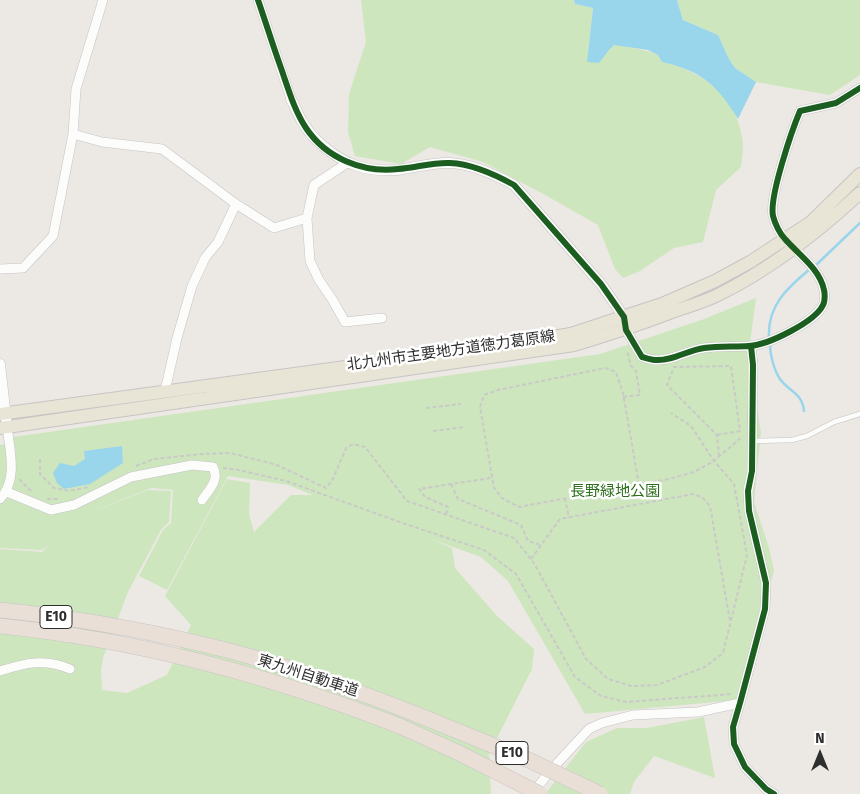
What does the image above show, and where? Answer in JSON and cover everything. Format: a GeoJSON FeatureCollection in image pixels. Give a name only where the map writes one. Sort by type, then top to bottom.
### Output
{"type":"FeatureCollection","features":[{"type":"Feature","properties":{"kind":"highway","name":"東九州自動車道"},"geometry":{"type":"LineString","coordinates":[[0,610],[112,626],[206,645],[259,660],[366,695],[422,716],[531,761],[600,794]]}},
{"type":"Feature","properties":{"kind":"highway","name":"東九州自動車道"},"geometry":{"type":"LineString","coordinates":[[0,626],[41,630],[103,640],[256,675],[360,710],[402,727],[457,752],[540,794]]}},
{"type":"Feature","properties":{"kind":"main road","name":"北九州市主要地方道徳力葛原線"},"geometry":{"type":"LineString","coordinates":[[2,414],[571,334],[662,304],[715,281],[750,262],[811,222],[860,174]]}},
{"type":"Feature","properties":{"kind":"main road","name":"北九州市主要地方道徳力葛原線"},"geometry":{"type":"LineString","coordinates":[[3,428],[574,345],[626,330],[716,296],[753,276],[795,248],[823,228],[860,194]]}},
{"type":"Feature","properties":{"kind":"street"},"geometry":{"type":"LineString","coordinates":[[0,269],[23,268],[54,236],[73,134],[76,89],[103,0]]}},
{"type":"Feature","properties":{"kind":"street"},"geometry":{"type":"LineString","coordinates":[[258,0],[291,99],[304,126],[332,154],[346,163],[368,169],[383,170],[450,163],[464,165],[508,182],[514,186],[601,284],[624,317],[626,330],[642,357],[656,360],[672,358],[702,348],[751,346],[780,337],[807,322],[824,304],[824,290],[817,274],[795,248],[784,239],[772,215],[778,175],[792,128],[800,111],[836,103],[860,88]]}},
{"type":"Feature","properties":{"kind":"street"},"geometry":{"type":"LineString","coordinates":[[73,134],[102,142],[162,149],[236,204],[274,228],[307,218]]}},
{"type":"Feature","properties":{"kind":"street"},"geometry":{"type":"LineString","coordinates":[[346,163],[314,186],[307,218],[310,261],[319,280],[345,322],[382,318]]}},
{"type":"Feature","properties":{"kind":"street"},"geometry":{"type":"LineString","coordinates":[[165,391],[177,338],[192,286],[205,258],[218,242],[236,204]]}},
{"type":"Feature","properties":{"kind":"street"},"geometry":{"type":"LineString","coordinates":[[751,346],[753,365],[752,471],[748,491],[749,511],[766,583],[765,609],[733,727],[734,744],[745,767],[766,789],[774,794]]}},
{"type":"Feature","properties":{"kind":"street"},"geometry":{"type":"LineString","coordinates":[[0,364],[3,428],[10,450],[11,478],[7,492],[0,499]]}},
{"type":"Feature","properties":{"kind":"street"},"geometry":{"type":"LineString","coordinates":[[7,492],[51,510],[74,505],[131,477],[192,465],[213,467],[216,473],[215,481],[202,500]]}},
{"type":"Feature","properties":{"kind":"street"},"geometry":{"type":"LineString","coordinates":[[0,671],[20,665],[47,662],[70,669]]}},
{"type":"Feature","properties":{"kind":"street"},"geometry":{"type":"LineString","coordinates":[[532,794],[551,770],[589,729],[602,723],[633,715],[698,712],[740,703]]}},
{"type":"Feature","properties":{"kind":"lane"},"geometry":{"type":"LineString","coordinates":[[752,441],[792,440],[807,436],[834,422],[860,414]]}},
{"type":"Feature","properties":{"kind":"path"},"geometry":{"type":"LineString","coordinates":[[623,397],[640,396],[636,371],[631,366],[626,347]]}},
{"type":"Feature","properties":{"kind":"path"},"geometry":{"type":"LineString","coordinates":[[717,435],[740,431],[731,366],[674,367],[667,385],[717,435],[719,456]]}},
{"type":"Feature","properties":{"kind":"path"},"geometry":{"type":"LineString","coordinates":[[639,485],[623,397],[616,372],[605,368],[498,390],[484,395],[480,407],[494,488],[502,498],[519,507],[669,480],[694,472],[714,461],[747,432]]}},
{"type":"Feature","properties":{"kind":"path"},"geometry":{"type":"LineString","coordinates":[[426,408],[460,404]]}},
{"type":"Feature","properties":{"kind":"path"},"geometry":{"type":"LineString","coordinates":[[131,468],[154,459],[230,453],[278,465],[326,488],[332,481],[346,448],[353,444],[365,447],[407,500],[514,538],[530,559],[586,659],[608,679],[631,686],[657,685],[704,667],[723,653],[747,555],[734,484],[714,461],[691,426],[672,413]]}},
{"type":"Feature","properties":{"kind":"path"},"geometry":{"type":"LineString","coordinates":[[433,431],[465,427]]}},
{"type":"Feature","properties":{"kind":"path"},"geometry":{"type":"LineString","coordinates":[[40,459],[40,474],[54,488],[69,491],[91,487]]}},
{"type":"Feature","properties":{"kind":"path"},"geometry":{"type":"LineString","coordinates":[[213,467],[240,470],[286,481],[484,550],[516,574],[575,677],[601,696],[626,702],[743,693]]}},
{"type":"Feature","properties":{"kind":"path"},"geometry":{"type":"LineString","coordinates":[[18,473],[19,481],[37,494]]}},
{"type":"Feature","properties":{"kind":"path"},"geometry":{"type":"LineString","coordinates":[[446,514],[448,507],[425,497],[420,489],[492,478]]}},
{"type":"Feature","properties":{"kind":"path"},"geometry":{"type":"LineString","coordinates":[[451,484],[458,499],[521,525],[528,540],[541,545]]}},
{"type":"Feature","properties":{"kind":"path"},"geometry":{"type":"LineString","coordinates":[[530,559],[560,519],[692,494],[702,497],[710,506],[730,624]]}},
{"type":"Feature","properties":{"kind":"path"},"geometry":{"type":"LineString","coordinates":[[45,498],[64,498]]}},
{"type":"Feature","properties":{"kind":"path"},"geometry":{"type":"LineString","coordinates":[[565,498],[569,518]]}},
{"type":"Feature","properties":{"kind":"green space"},"geometry":{"type":"Polygon","coordinates":[[[361,0],[574,0],[575,4],[593,8],[588,52],[599,63],[612,46],[623,46],[655,54],[659,56],[662,62],[690,71],[703,78],[724,97],[732,108],[742,136],[743,151],[741,167],[716,190],[703,242],[674,248],[640,271],[623,278],[615,269],[598,225],[483,162],[430,147],[401,164],[355,156],[348,132],[349,94],[366,42],[361,0]]]}},
{"type":"Feature","properties":{"kind":"green space"},"geometry":{"type":"Polygon","coordinates":[[[677,0],[860,0],[860,75],[830,95],[756,82],[735,68],[718,35],[683,20],[677,0]]]}},
{"type":"Feature","properties":{"kind":"green space","name":"長野緑地公園"},"geometry":{"type":"Polygon","coordinates":[[[756,298],[748,359],[761,432],[754,502],[769,548],[774,571],[737,700],[585,714],[508,581],[481,557],[431,539],[452,548],[455,568],[497,616],[534,649],[532,669],[489,754],[491,794],[0,794],[0,549],[42,552],[49,545],[42,550],[0,548],[0,445],[13,444],[13,437],[600,354],[704,319],[756,298]],[[228,476],[167,590],[139,576],[163,530],[171,523],[173,490],[151,488],[76,518],[148,490],[171,491],[169,522],[161,530],[128,592],[103,658],[101,671],[102,690],[127,693],[167,675],[191,625],[165,596],[227,479],[250,483],[249,514],[254,532],[291,495],[313,495],[288,485],[228,476]]]}},
{"type":"Feature","properties":{"kind":"green space"},"geometry":{"type":"Polygon","coordinates":[[[704,717],[715,778],[654,756],[634,782],[630,794],[545,794],[586,742],[617,728],[647,728],[704,717]]]}},
{"type":"Feature","properties":{"kind":"water"},"geometry":{"type":"Polygon","coordinates":[[[574,0],[677,0],[683,20],[718,35],[735,68],[756,82],[738,119],[723,97],[707,81],[688,70],[662,62],[658,55],[648,50],[614,45],[599,63],[587,62],[593,8],[575,4],[574,0]]]}},
{"type":"Feature","properties":{"kind":"water"},"geometry":{"type":"Polygon","coordinates":[[[122,446],[123,463],[90,484],[64,489],[57,483],[53,473],[60,463],[74,466],[85,459],[84,451],[122,446]]]}},
{"type":"Feature","properties":{"kind":"waterway"},"geometry":{"type":"LineString","coordinates":[[815,266],[860,223]]}},
{"type":"Feature","properties":{"kind":"waterway"},"geometry":{"type":"LineString","coordinates":[[769,338],[771,316],[775,307],[786,291],[810,269]]}},
{"type":"Feature","properties":{"kind":"waterway"},"geometry":{"type":"LineString","coordinates":[[770,344],[773,362],[778,375],[801,400],[804,411]]}},
{"type":"Feature","properties":{"kind":"cycle path"},"geometry":{"type":"LineString","coordinates":[[258,0],[295,106],[314,139],[334,155],[358,166],[385,170],[437,163],[467,165],[500,177],[514,185],[601,284],[624,317],[626,330],[642,357],[653,360],[668,359],[704,348],[757,345],[790,332],[818,312],[824,300],[822,282],[808,262],[783,237],[778,229],[773,216],[774,194],[800,111],[836,103],[860,88]]}},
{"type":"Feature","properties":{"kind":"cycle path"},"geometry":{"type":"LineString","coordinates":[[751,346],[753,365],[752,471],[748,491],[749,511],[766,583],[765,609],[733,727],[734,744],[745,767],[766,789],[774,794]]}}]}
